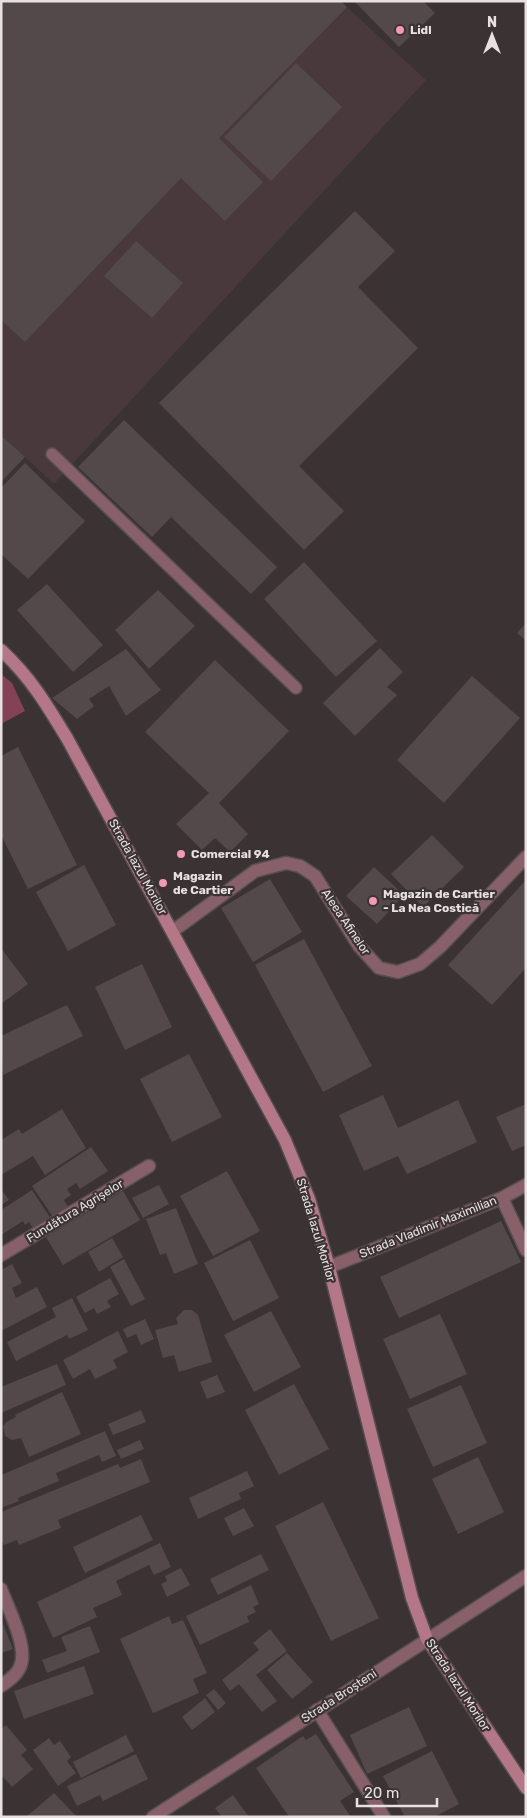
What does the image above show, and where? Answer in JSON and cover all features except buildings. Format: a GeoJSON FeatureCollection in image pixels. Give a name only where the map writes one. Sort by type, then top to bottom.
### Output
{"type":"FeatureCollection","features":[{"type":"Feature","properties":{"kind":"street","name":"Strada Iazul Morilor"},"geometry":{"type":"LineString","coordinates":[[1,650],[20,668],[38,690],[68,740],[285,1140],[309,1199],[329,1267],[403,1567],[427,1639],[526,1788]]}},
{"type":"Feature","properties":{"kind":"street","name":"Aleea Afinelor"},"geometry":{"type":"LineString","coordinates":[[173,931],[255,871],[286,863],[300,866],[315,876],[359,946],[379,968],[398,972],[420,964],[440,947],[526,857]]}},
{"type":"Feature","properties":{"kind":"street","name":"Fundătura Agrișelor"},"geometry":{"type":"LineString","coordinates":[[1,1255],[149,1166]]}},
{"type":"Feature","properties":{"kind":"street","name":"Strada Vladimir Maximilian"},"geometry":{"type":"LineString","coordinates":[[329,1267],[502,1198],[526,1185]]}},
{"type":"Feature","properties":{"kind":"street"},"geometry":{"type":"LineString","coordinates":[[502,1198],[526,1250]]}},
{"type":"Feature","properties":{"kind":"street","name":"Strada Broșteni"},"geometry":{"type":"LineString","coordinates":[[153,1817],[526,1576]]}},
{"type":"Feature","properties":{"kind":"street"},"geometry":{"type":"LineString","coordinates":[[1,1589],[21,1641],[23,1657],[20,1667],[11,1679],[1,1686]]}},
{"type":"Feature","properties":{"kind":"street"},"geometry":{"type":"LineString","coordinates":[[317,1710],[384,1817]]}},
{"type":"Feature","properties":{"kind":"lane"},"geometry":{"type":"LineString","coordinates":[[52,454],[296,688]]}},
{"type":"Feature","properties":{"kind":"shaded area"},"geometry":{"type":"Polygon","coordinates":[[[1,1],[347,7],[426,80],[54,484],[1,435],[1,1]]]}},
{"type":"Feature","properties":{"kind":"shaded area"},"geometry":{"type":"Polygon","coordinates":[[[1,674],[12,683],[25,711],[1,724],[1,674]]]}},
{"type":"Feature","properties":{"kind":"place","name":"Lidl"},"geometry":{"type":"Point","coordinates":[400,30]}},
{"type":"Feature","properties":{"kind":"place","name":"Comercial 94"},"geometry":{"type":"Point","coordinates":[181,854]}},
{"type":"Feature","properties":{"kind":"place","name":"Magazin de Cartier"},"geometry":{"type":"Point","coordinates":[163,883]}},
{"type":"Feature","properties":{"kind":"place","name":"Magazin de Cartier - La Nea Costică"},"geometry":{"type":"Point","coordinates":[373,901]}}]}
